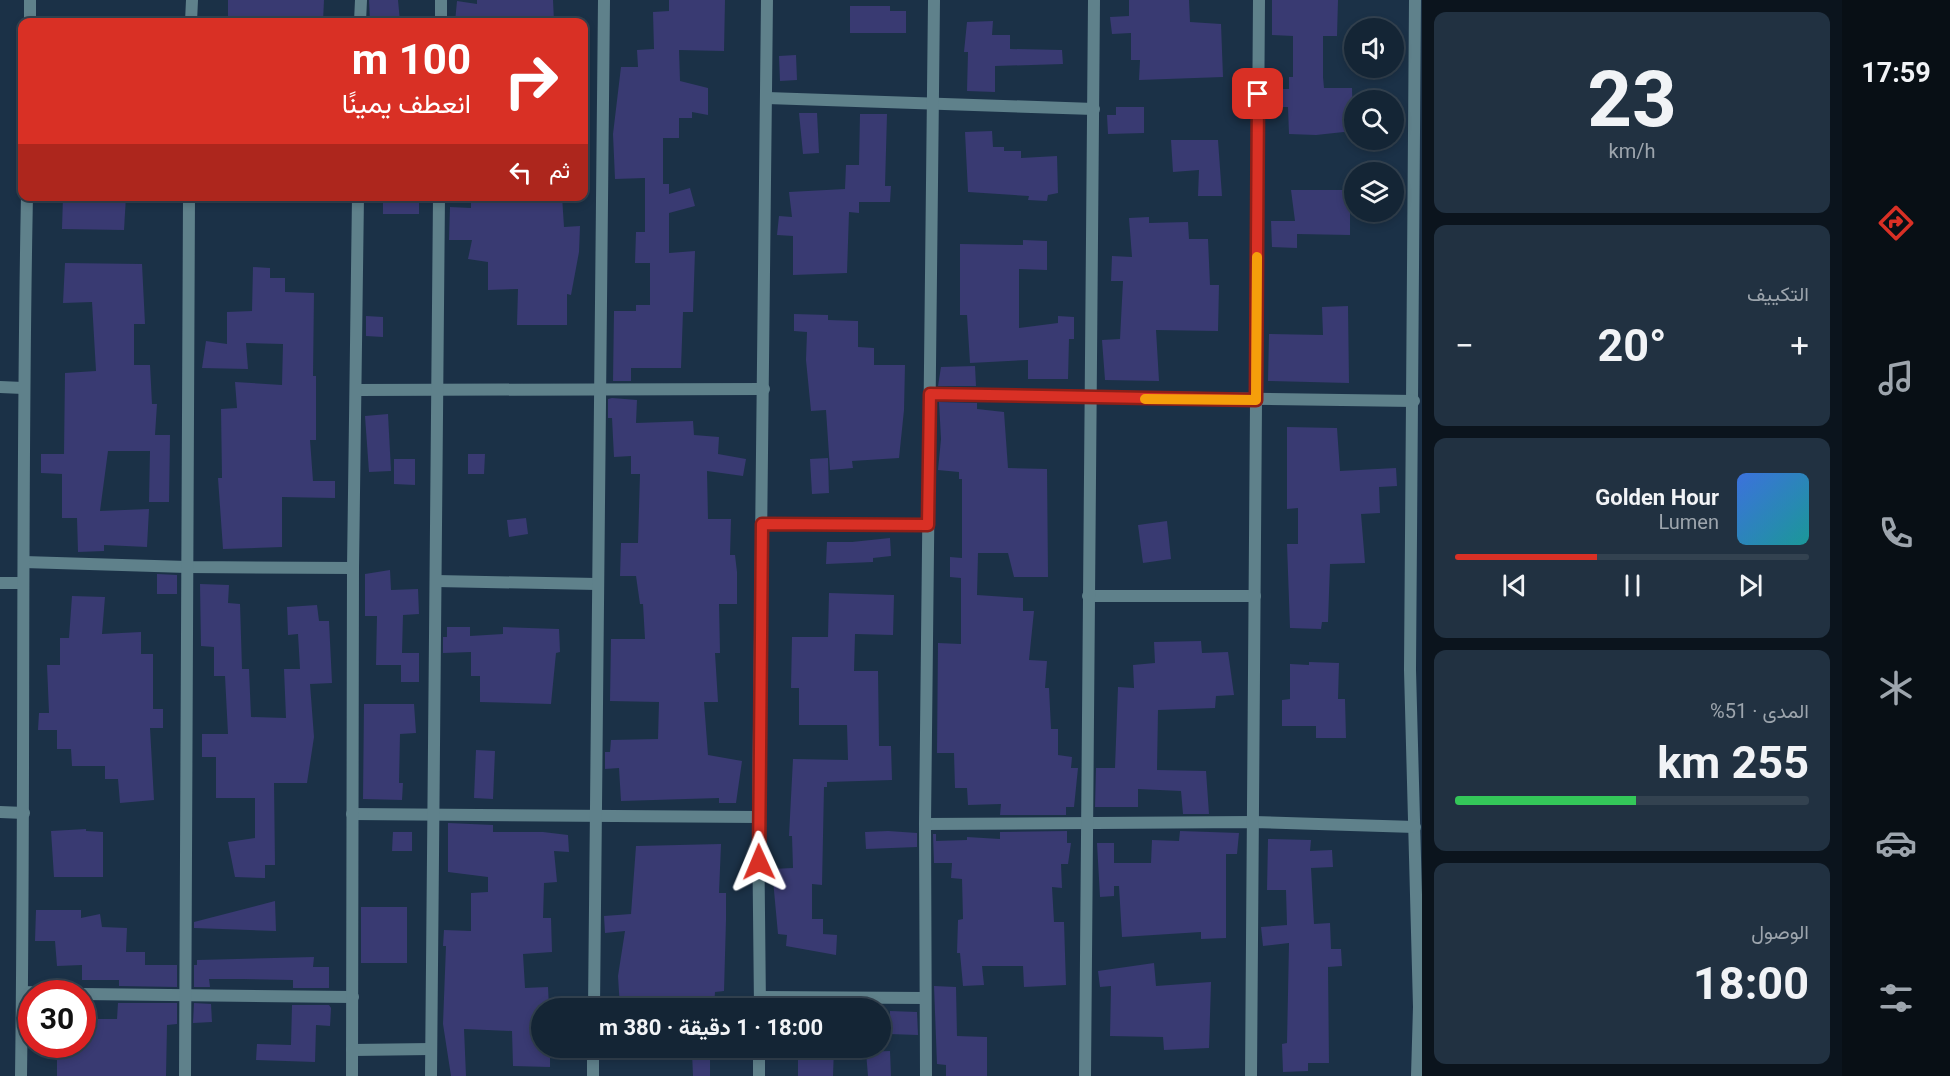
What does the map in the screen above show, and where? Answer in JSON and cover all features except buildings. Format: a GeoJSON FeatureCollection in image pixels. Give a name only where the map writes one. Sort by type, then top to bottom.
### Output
{"type":"FeatureCollection","features":[{"type":"Feature","properties":{"kind":"street"},"geometry":{"type":"LineString","coordinates":[[30,0],[30,18]]}},
{"type":"Feature","properties":{"kind":"street"},"geometry":{"type":"LineString","coordinates":[[191,18],[192,0]]}},
{"type":"Feature","properties":{"kind":"street"},"geometry":{"type":"LineString","coordinates":[[360,18],[361,0]]}},
{"type":"Feature","properties":{"kind":"street"},"geometry":{"type":"LineString","coordinates":[[441,0],[441,18]]}},
{"type":"Feature","properties":{"kind":"street"},"geometry":{"type":"LineString","coordinates":[[594,998],[604,0]]}},
{"type":"Feature","properties":{"kind":"street"},"geometry":{"type":"LineString","coordinates":[[760,998],[758,817],[767,0]]}},
{"type":"Feature","properties":{"kind":"street"},"geometry":{"type":"LineString","coordinates":[[926,1076],[925,824],[934,0]]}},
{"type":"Feature","properties":{"kind":"street"},"geometry":{"type":"LineString","coordinates":[[1085,1076],[1094,0]]}},
{"type":"Feature","properties":{"kind":"street"},"geometry":{"type":"LineString","coordinates":[[1251,1076],[1259,0]]}},
{"type":"Feature","properties":{"kind":"street"},"geometry":{"type":"LineString","coordinates":[[1415,0],[1419,101],[1414,401],[1418,531],[1410,670],[1421,1007],[1418,1076]]}},
{"type":"Feature","properties":{"kind":"street"},"geometry":{"type":"LineString","coordinates":[[767,98],[1094,109]]}},
{"type":"Feature","properties":{"kind":"street"},"geometry":{"type":"LineString","coordinates":[[22,980],[23,388],[27,201]]}},
{"type":"Feature","properties":{"kind":"street"},"geometry":{"type":"LineString","coordinates":[[185,1076],[189,201]]}},
{"type":"Feature","properties":{"kind":"street"},"geometry":{"type":"LineString","coordinates":[[352,1076],[353,568],[358,201]]}},
{"type":"Feature","properties":{"kind":"street"},"geometry":{"type":"LineString","coordinates":[[431,1076],[431,815],[436,581],[439,201]]}},
{"type":"Feature","properties":{"kind":"street"},"geometry":{"type":"LineString","coordinates":[[0,387],[23,388]]}},
{"type":"Feature","properties":{"kind":"street"},"geometry":{"type":"LineString","coordinates":[[357,390],[436,388],[764,389]]}},
{"type":"Feature","properties":{"kind":"street"},"geometry":{"type":"LineString","coordinates":[[930,394],[1414,401]]}},
{"type":"Feature","properties":{"kind":"street"},"geometry":{"type":"LineString","coordinates":[[762,524],[928,525]]}},
{"type":"Feature","properties":{"kind":"street"},"geometry":{"type":"LineString","coordinates":[[24,562],[187,567],[353,568]]}},
{"type":"Feature","properties":{"kind":"street"},"geometry":{"type":"LineString","coordinates":[[436,581],[597,584]]}},
{"type":"Feature","properties":{"kind":"street"},"geometry":{"type":"LineString","coordinates":[[0,583],[23,583]]}},
{"type":"Feature","properties":{"kind":"street"},"geometry":{"type":"LineString","coordinates":[[1088,597],[1255,596]]}},
{"type":"Feature","properties":{"kind":"street"},"geometry":{"type":"LineString","coordinates":[[0,812],[24,813]]}},
{"type":"Feature","properties":{"kind":"street"},"geometry":{"type":"LineString","coordinates":[[352,814],[758,817]]}},
{"type":"Feature","properties":{"kind":"street"},"geometry":{"type":"LineString","coordinates":[[925,824],[1252,822],[1415,826]]}},
{"type":"Feature","properties":{"kind":"street"},"geometry":{"type":"LineString","coordinates":[[96,993],[353,997]]}},
{"type":"Feature","properties":{"kind":"street"},"geometry":{"type":"LineString","coordinates":[[891,999],[925,998]]}},
{"type":"Feature","properties":{"kind":"street"},"geometry":{"type":"LineString","coordinates":[[352,1050],[431,1049]]}},
{"type":"Feature","properties":{"kind":"street"},"geometry":{"type":"LineString","coordinates":[[21,1058],[21,1076]]}},
{"type":"Feature","properties":{"kind":"street"},"geometry":{"type":"LineString","coordinates":[[592,1076],[593,1058]]}},
{"type":"Feature","properties":{"kind":"street"},"geometry":{"type":"LineString","coordinates":[[759,1058],[759,1076]]}},
{"type":"Feature","properties":{"kind":"slow traffic"},"geometry":{"type":"LineString","coordinates":[[1145,399],[1256,400],[1257,257]]}},
{"type":"Feature","properties":{"kind":"route"},"geometry":{"type":"LineString","coordinates":[[759,862],[762,524],[928,525],[930,394],[1256,400],[1258,94]]}}]}
